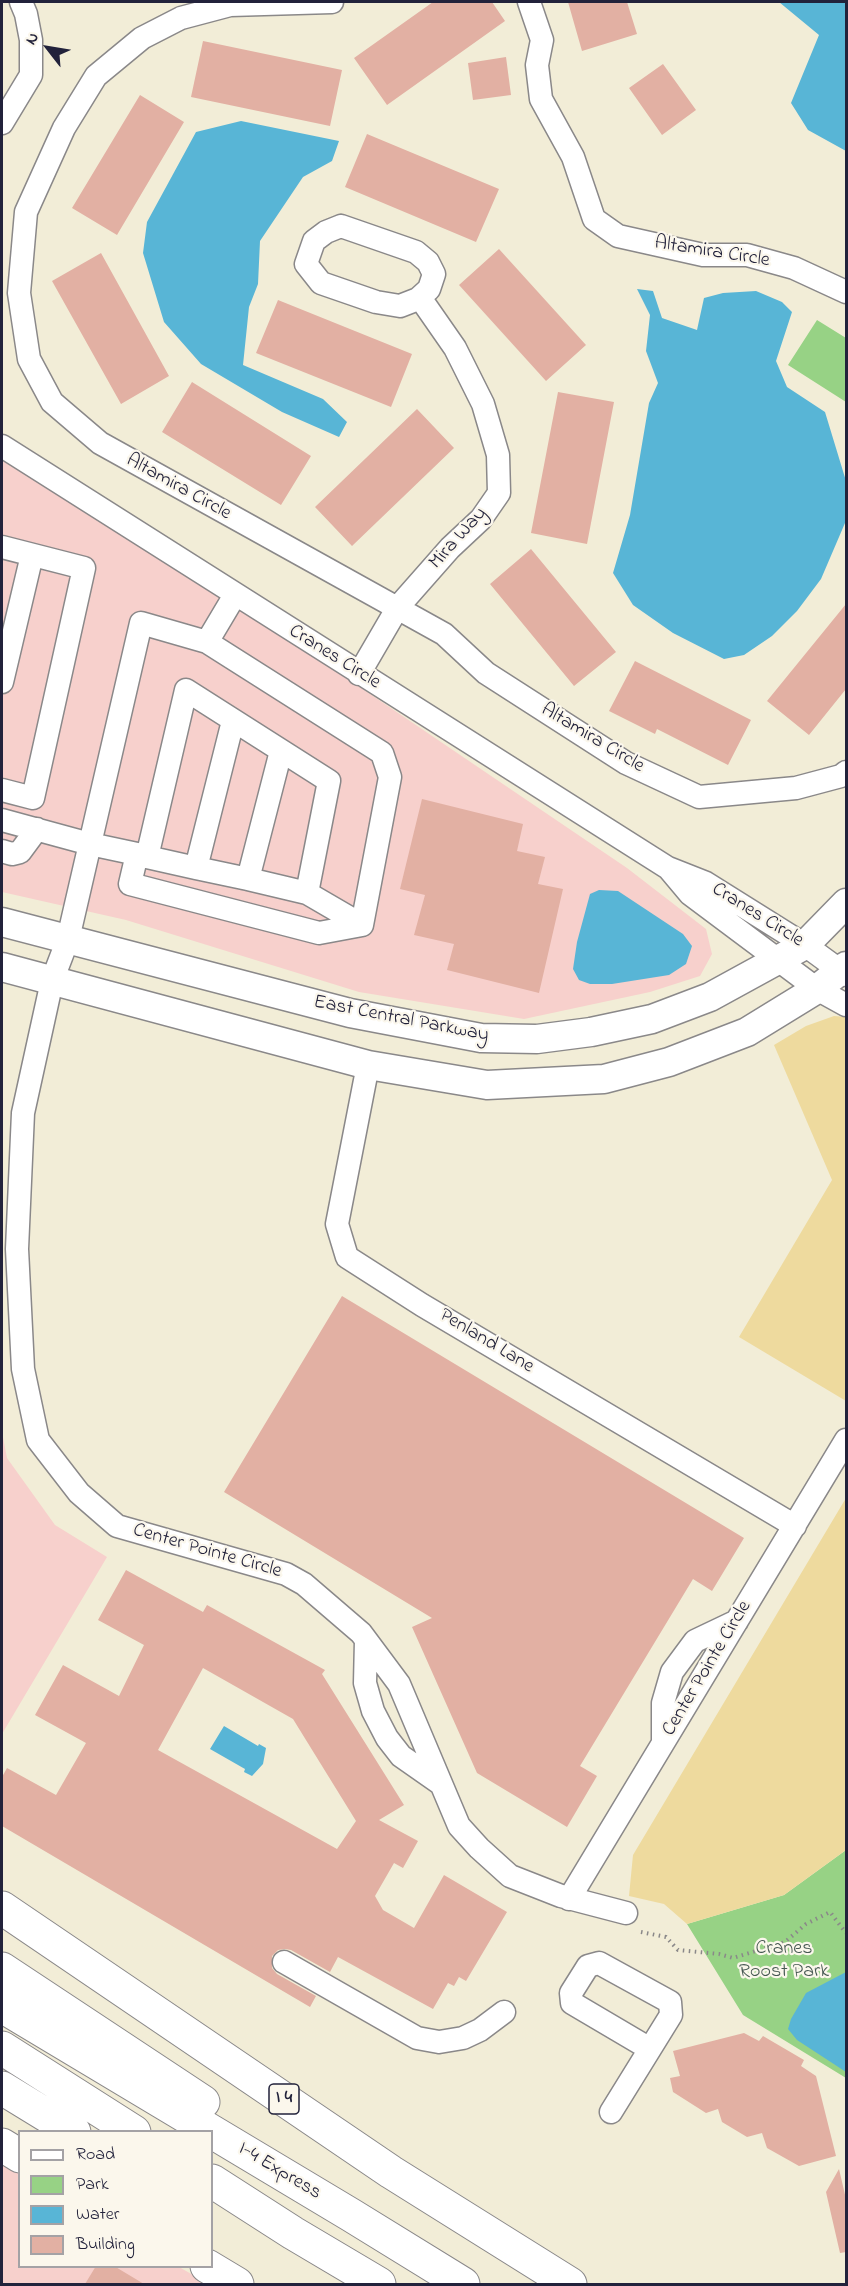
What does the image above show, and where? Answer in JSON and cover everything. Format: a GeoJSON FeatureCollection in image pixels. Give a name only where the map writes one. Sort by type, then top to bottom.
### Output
{"type":"FeatureCollection","features":[{"type":"Feature","properties":{"kind":"highway","name":"I 4"},"geometry":{"type":"LineString","coordinates":[[2,1908],[391,2172],[570,2284]]}},
{"type":"Feature","properties":{"kind":"highway"},"geometry":{"type":"LineString","coordinates":[[2,1969],[304,2168],[351,2215]]}},
{"type":"Feature","properties":{"kind":"highway","name":"I-4 Express"},"geometry":{"type":"LineString","coordinates":[[2,2006],[209,2130]]}},
{"type":"Feature","properties":{"kind":"highway"},"geometry":{"type":"LineString","coordinates":[[2,2048],[131,2130]]}},
{"type":"Feature","properties":{"kind":"highway"},"geometry":{"type":"LineString","coordinates":[[2,2088],[71,2130]]}},
{"type":"Feature","properties":{"kind":"highway","name":"I-4 Express"},"geometry":{"type":"LineString","coordinates":[[213,2132],[463,2284]]}},
{"type":"Feature","properties":{"kind":"highway"},"geometry":{"type":"LineString","coordinates":[[2,2145],[18,2155]]}},
{"type":"Feature","properties":{"kind":"highway"},"geometry":{"type":"LineString","coordinates":[[213,2182],[379,2284]]}},
{"type":"Feature","properties":{"kind":"highway"},"geometry":{"type":"LineString","coordinates":[[213,2201],[293,2233]]}},
{"type":"Feature","properties":{"kind":"highway"},"geometry":{"type":"LineString","coordinates":[[210,2268],[237,2284]]}},
{"type":"Feature","properties":{"kind":"main road","name":"East Central Parkway"},"geometry":{"type":"LineString","coordinates":[[2,922],[350,1013],[481,1038],[537,1039],[591,1032],[652,1020],[710,997],[805,945],[846,903]]}},
{"type":"Feature","properties":{"kind":"main road"},"geometry":{"type":"LineString","coordinates":[[2,967],[368,1065],[487,1085],[604,1079],[669,1062],[747,1032],[845,971]]}},
{"type":"Feature","properties":{"kind":"street"},"geometry":{"type":"LineString","coordinates":[[2,123],[31,75],[31,40],[21,2]]}},
{"type":"Feature","properties":{"kind":"street","name":"Altamira Circle"},"geometry":{"type":"LineString","coordinates":[[332,2],[230,5],[182,18],[142,38],[96,76],[64,128],[26,212],[19,293],[29,359],[52,402],[100,443],[444,633],[486,674],[626,763],[699,798],[796,788],[841,776],[846,772]]}},
{"type":"Feature","properties":{"kind":"street","name":"Altamira Circle"},"geometry":{"type":"LineString","coordinates":[[529,2],[542,40],[537,64],[541,99],[573,157],[594,219],[618,236],[703,255],[747,255],[794,268],[846,292]]}},
{"type":"Feature","properties":{"kind":"street"},"geometry":{"type":"LineString","coordinates":[[341,226],[416,252],[428,262],[434,274],[429,289],[418,299],[400,306],[376,302],[321,283],[306,264],[314,242],[326,232],[341,226]]}},
{"type":"Feature","properties":{"kind":"street","name":"Mira Way"},"geometry":{"type":"LineString","coordinates":[[359,674],[398,607],[450,548],[481,519],[499,493],[498,455],[483,404],[456,348],[423,302],[418,299]]}},
{"type":"Feature","properties":{"kind":"street","name":"Cranes Circle"},"geometry":{"type":"LineString","coordinates":[[2,446],[668,868],[706,883],[845,971]]}},
{"type":"Feature","properties":{"kind":"street"},"geometry":{"type":"LineString","coordinates":[[2,547],[84,568],[33,798],[2,790]]}},
{"type":"Feature","properties":{"kind":"street"},"geometry":{"type":"LineString","coordinates":[[2,682],[32,555]]}},
{"type":"Feature","properties":{"kind":"street"},"geometry":{"type":"LineString","coordinates":[[235,595],[207,642],[382,753],[390,777],[362,925]]}},
{"type":"Feature","properties":{"kind":"street","name":"Center Pointe Circle"},"geometry":{"type":"LineString","coordinates":[[207,642],[141,623],[68,939],[52,981],[23,1113],[11,1155],[23,1369],[38,1440],[79,1493],[117,1526],[286,1574],[304,1584],[361,1633],[399,1684],[459,1826],[510,1876],[569,1899],[626,1913]]}},
{"type":"Feature","properties":{"kind":"street"},"geometry":{"type":"LineString","coordinates":[[307,893],[329,781],[186,690],[142,855],[130,884],[319,933],[362,925]]}},
{"type":"Feature","properties":{"kind":"street"},"geometry":{"type":"LineString","coordinates":[[196,868],[234,721]]}},
{"type":"Feature","properties":{"kind":"street"},"geometry":{"type":"LineString","coordinates":[[248,879],[281,751]]}},
{"type":"Feature","properties":{"kind":"street"},"geometry":{"type":"LineString","coordinates":[[2,820],[90,844],[307,893],[362,925]]}},
{"type":"Feature","properties":{"kind":"street"},"geometry":{"type":"LineString","coordinates":[[2,851],[12,854],[20,852],[37,830]]}},
{"type":"Feature","properties":{"kind":"street","name":"Cranes Circle"},"geometry":{"type":"LineString","coordinates":[[668,868],[690,894],[817,989]]}},
{"type":"Feature","properties":{"kind":"street"},"geometry":{"type":"LineString","coordinates":[[817,989],[846,1005]]}},
{"type":"Feature","properties":{"kind":"street","name":"Penland Lane"},"geometry":{"type":"LineString","coordinates":[[368,1065],[337,1224],[347,1257],[422,1305],[795,1526]]}},
{"type":"Feature","properties":{"kind":"street","name":"Center Pointe Circle"},"geometry":{"type":"LineString","coordinates":[[569,1899],[846,1440]]}},
{"type":"Feature","properties":{"kind":"street"},"geometry":{"type":"LineString","coordinates":[[366,1640],[365,1683],[374,1712],[387,1738],[401,1756],[441,1784]]}},
{"type":"Feature","properties":{"kind":"street"},"geometry":{"type":"LineString","coordinates":[[284,1962],[417,2038],[439,2042],[464,2038],[480,2030],[504,2012]]}},
{"type":"Feature","properties":{"kind":"street"},"geometry":{"type":"LineString","coordinates":[[611,2112],[650,2049]]}},
{"type":"Feature","properties":{"kind":"path"},"geometry":{"type":"LineString","coordinates":[[641,1932],[666,1937],[678,1950],[719,1954],[733,1958],[785,1942],[806,1924],[830,1912],[846,1933]]}},
{"type":"Feature","properties":{"kind":"path"},"geometry":{"type":"LineString","coordinates":[[840,1927],[846,1922]]}},
{"type":"Feature","properties":{"kind":"shaded area"},"geometry":{"type":"Polygon","coordinates":[[[2,458],[345,677],[627,868],[706,929],[712,954],[700,976],[650,992],[524,1019],[359,992],[126,920],[2,892],[2,458]]]}},
{"type":"Feature","properties":{"kind":"shaded area"},"geometry":{"type":"Polygon","coordinates":[[[2,1432],[7,1458],[55,1525],[107,1557],[2,1734],[2,1432]]]}},
{"type":"Feature","properties":{"kind":"shaded area"},"geometry":{"type":"Polygon","coordinates":[[[2,2161],[18,2170],[18,2268],[181,2268],[209,2284],[2,2284],[2,2161]]]}},
{"type":"Feature","properties":{"kind":"green space"},"geometry":{"type":"Polygon","coordinates":[[[817,320],[846,338],[846,402],[788,365],[817,320]]]}},
{"type":"Feature","properties":{"kind":"green space","name":"Cranes Roost Park"},"geometry":{"type":"Polygon","coordinates":[[[846,1850],[846,2078],[743,2015],[687,1924],[784,1895],[846,1850]]]}},
{"type":"Feature","properties":{"kind":"sand"},"geometry":{"type":"Polygon","coordinates":[[[834,1016],[846,1017],[846,1401],[739,1337],[832,1180],[774,1045],[806,1026],[834,1016]]]}},
{"type":"Feature","properties":{"kind":"sand"},"geometry":{"type":"Polygon","coordinates":[[[846,1498],[846,1850],[784,1895],[687,1924],[664,1904],[629,1896],[633,1855],[846,1498]]]}},
{"type":"Feature","properties":{"kind":"water"},"geometry":{"type":"Polygon","coordinates":[[[779,2],[846,2],[846,151],[808,130],[791,103],[819,35],[779,2]]]}},
{"type":"Feature","properties":{"kind":"water"},"geometry":{"type":"Polygon","coordinates":[[[241,121],[339,141],[332,161],[303,177],[260,241],[258,284],[249,307],[243,365],[323,399],[347,422],[339,437],[282,412],[201,364],[164,322],[143,253],[147,222],[196,132],[241,121]]]}},
{"type":"Feature","properties":{"kind":"water"},"geometry":{"type":"Polygon","coordinates":[[[637,289],[653,291],[662,318],[697,330],[704,298],[723,293],[756,291],[782,302],[792,312],[776,361],[787,387],[825,412],[846,481],[845,523],[821,579],[797,611],[772,636],[744,655],[724,659],[673,633],[633,605],[613,573],[630,515],[649,403],[658,383],[646,351],[650,315],[637,289]]]}},
{"type":"Feature","properties":{"kind":"water"},"geometry":{"type":"Polygon","coordinates":[[[599,890],[618,891],[683,934],[692,946],[686,964],[669,975],[612,984],[590,984],[579,980],[573,969],[577,942],[590,894],[599,890]]]}},
{"type":"Feature","properties":{"kind":"water"},"geometry":{"type":"Polygon","coordinates":[[[224,1726],[258,1746],[259,1744],[266,1748],[263,1764],[252,1776],[244,1772],[245,1769],[210,1749],[224,1726]]]}},
{"type":"Feature","properties":{"kind":"water"},"geometry":{"type":"Polygon","coordinates":[[[846,1972],[846,2072],[797,2040],[788,2029],[806,1993],[846,1972]]]}},
{"type":"Feature","properties":{"kind":"building"},"geometry":{"type":"Polygon","coordinates":[[[433,2],[492,2],[505,21],[387,105],[354,58],[433,2]]]}},
{"type":"Feature","properties":{"kind":"building"},"geometry":{"type":"Polygon","coordinates":[[[568,2],[627,2],[637,34],[582,51],[568,2]]]}},
{"type":"Feature","properties":{"kind":"building"},"geometry":{"type":"Polygon","coordinates":[[[203,41],[342,70],[330,126],[191,97],[203,41]]]}},
{"type":"Feature","properties":{"kind":"building"},"geometry":{"type":"Polygon","coordinates":[[[506,57],[511,95],[473,100],[468,63],[506,57]]]}},
{"type":"Feature","properties":{"kind":"building"},"geometry":{"type":"Polygon","coordinates":[[[663,64],[696,110],[662,135],[629,88],[663,64]]]}},
{"type":"Feature","properties":{"kind":"building"},"geometry":{"type":"Polygon","coordinates":[[[140,95],[184,122],[117,235],[72,208],[140,95]]]}},
{"type":"Feature","properties":{"kind":"building"},"geometry":{"type":"Polygon","coordinates":[[[367,134],[499,189],[476,242],[345,187],[367,134]]]}},
{"type":"Feature","properties":{"kind":"building"},"geometry":{"type":"Polygon","coordinates":[[[499,249],[586,345],[546,381],[459,285],[499,249]]]}},
{"type":"Feature","properties":{"kind":"building"},"geometry":{"type":"Polygon","coordinates":[[[101,253],[169,376],[121,404],[52,281],[101,253]]]}},
{"type":"Feature","properties":{"kind":"building"},"geometry":{"type":"Polygon","coordinates":[[[278,300],[412,354],[391,407],[256,353],[278,300]]]}},
{"type":"Feature","properties":{"kind":"building"},"geometry":{"type":"Polygon","coordinates":[[[192,382],[311,456],[281,505],[162,432],[192,382]]]}},
{"type":"Feature","properties":{"kind":"building"},"geometry":{"type":"Polygon","coordinates":[[[558,392],[614,402],[587,544],[531,533],[558,392]]]}},
{"type":"Feature","properties":{"kind":"building"},"geometry":{"type":"Polygon","coordinates":[[[417,409],[454,448],[352,546],[315,507],[417,409]]]}},
{"type":"Feature","properties":{"kind":"building"},"geometry":{"type":"Polygon","coordinates":[[[531,549],[616,652],[574,686],[490,584],[531,549]]]}},
{"type":"Feature","properties":{"kind":"building"},"geometry":{"type":"Polygon","coordinates":[[[846,604],[846,689],[809,735],[767,701],[846,604]]]}},
{"type":"Feature","properties":{"kind":"building"},"geometry":{"type":"Polygon","coordinates":[[[635,661],[751,720],[728,765],[657,729],[655,734],[609,711],[635,661]]]}},
{"type":"Feature","properties":{"kind":"building"},"geometry":{"type":"Polygon","coordinates":[[[422,799],[523,824],[517,851],[545,857],[538,884],[563,889],[539,993],[447,970],[454,944],[414,935],[425,895],[400,889],[422,799]]]}},
{"type":"Feature","properties":{"kind":"building"},"geometry":{"type":"Polygon","coordinates":[[[342,1296],[744,1538],[712,1591],[693,1579],[580,1766],[597,1776],[567,1827],[477,1773],[412,1627],[432,1618],[224,1492],[342,1296]]]}},
{"type":"Feature","properties":{"kind":"building"},"geometry":{"type":"Polygon","coordinates":[[[126,1570],[203,1612],[207,1605],[325,1670],[322,1674],[404,1805],[379,1820],[418,1841],[403,1868],[394,1863],[375,1896],[383,1910],[414,1928],[444,1875],[507,1912],[466,1981],[459,1977],[454,1986],[448,1983],[433,2009],[338,1957],[330,1972],[291,1950],[278,1950],[272,1956],[272,1968],[277,1974],[316,1996],[310,2007],[2,1826],[2,1777],[7,1768],[56,1795],[86,1743],[35,1715],[63,1665],[119,1696],[144,1645],[98,1620],[126,1570]],[[203,1668],[158,1750],[337,1849],[356,1821],[293,1719],[203,1668]]]}},
{"type":"Feature","properties":{"kind":"building"},"geometry":{"type":"Polygon","coordinates":[[[744,2033],[759,2041],[763,2036],[804,2060],[801,2066],[816,2076],[836,2156],[799,2166],[767,2148],[762,2133],[747,2137],[722,2122],[718,2109],[706,2113],[673,2092],[670,2078],[680,2076],[673,2051],[744,2033]]]}},
{"type":"Feature","properties":{"kind":"building"},"geometry":{"type":"Polygon","coordinates":[[[839,2169],[846,2199],[846,2252],[840,2253],[826,2192],[839,2169]]]}},
{"type":"Feature","properties":{"kind":"building"},"geometry":{"type":"Polygon","coordinates":[[[95,2268],[117,2268],[144,2284],[85,2284],[95,2268]]]}}]}
